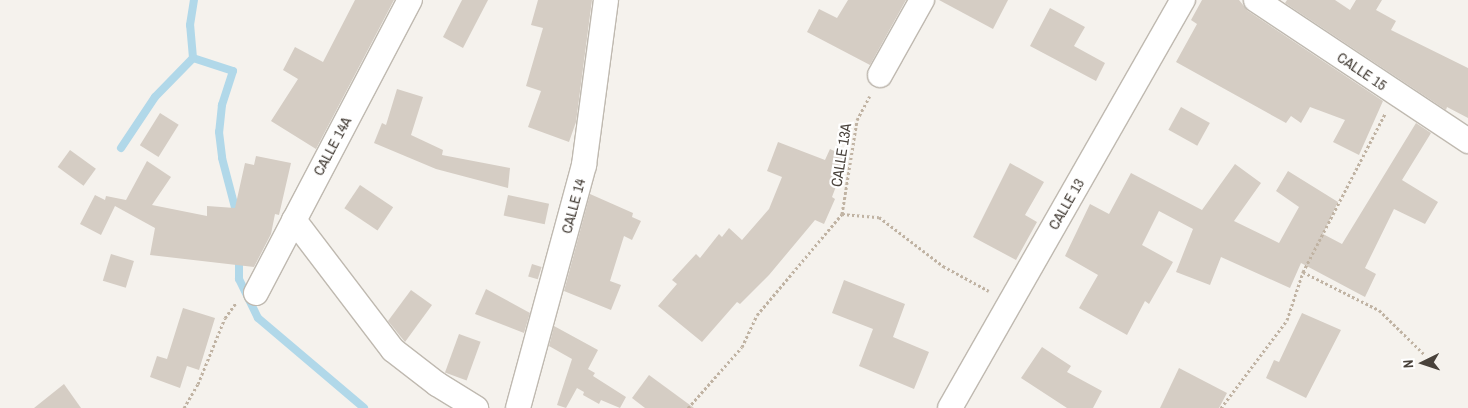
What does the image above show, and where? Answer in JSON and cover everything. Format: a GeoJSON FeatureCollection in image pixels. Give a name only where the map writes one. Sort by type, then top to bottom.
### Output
{"type":"FeatureCollection","features":[{"type":"Feature","properties":{"kind":"street","name":"CALLE 14A"},"geometry":{"type":"LineString","coordinates":[[247,297],[294,220],[410,0]]}},
{"type":"Feature","properties":{"kind":"street","name":"CALLE 14"},"geometry":{"type":"LineString","coordinates":[[518,408],[584,165],[606,0]]}},
{"type":"Feature","properties":{"kind":"street"},"geometry":{"type":"LineString","coordinates":[[880,75],[922,0]]}},
{"type":"Feature","properties":{"kind":"street","name":"CALLE 13"},"geometry":{"type":"LineString","coordinates":[[950,408],[1183,0]]}},
{"type":"Feature","properties":{"kind":"street","name":"CALLE 15"},"geometry":{"type":"LineString","coordinates":[[1256,0],[1468,141]]}},
{"type":"Feature","properties":{"kind":"street"},"geometry":{"type":"LineString","coordinates":[[294,220],[393,350],[437,384],[476,408]]}},
{"type":"Feature","properties":{"kind":"path","name":"CALLE 13A"},"geometry":{"type":"LineString","coordinates":[[842,214],[857,120],[880,75]]}},
{"type":"Feature","properties":{"kind":"path"},"geometry":{"type":"LineString","coordinates":[[1221,408],[1287,320],[1303,272],[1396,93]]}},
{"type":"Feature","properties":{"kind":"path"},"geometry":{"type":"LineString","coordinates":[[688,408],[742,347],[757,315],[842,214],[879,217],[943,266],[1009,302]]}},
{"type":"Feature","properties":{"kind":"path"},"geometry":{"type":"LineString","coordinates":[[1303,272],[1379,310],[1425,355]]}},
{"type":"Feature","properties":{"kind":"path"},"geometry":{"type":"LineString","coordinates":[[184,408],[198,384],[225,318],[247,297]]}},
{"type":"Feature","properties":{"kind":"building"},"geometry":{"type":"Polygon","coordinates":[[[355,0],[394,0],[316,149],[271,121],[298,79],[283,70],[295,47],[323,62],[355,0]]]}},
{"type":"Feature","properties":{"kind":"building"},"geometry":{"type":"Polygon","coordinates":[[[462,0],[488,0],[463,48],[443,37],[462,0]]]}},
{"type":"Feature","properties":{"kind":"building"},"geometry":{"type":"Polygon","coordinates":[[[538,0],[592,0],[576,122],[569,142],[528,127],[541,91],[526,86],[543,28],[531,25],[538,0]]]}},
{"type":"Feature","properties":{"kind":"building"},"geometry":{"type":"Polygon","coordinates":[[[848,0],[906,0],[870,65],[807,32],[819,9],[837,18],[848,0]]]}},
{"type":"Feature","properties":{"kind":"building"},"geometry":{"type":"Polygon","coordinates":[[[939,0],[1008,0],[993,29],[939,0]]]}},
{"type":"Feature","properties":{"kind":"building"},"geometry":{"type":"Polygon","coordinates":[[[1202,0],[1239,0],[1248,11],[1383,101],[1359,155],[1333,142],[1345,120],[1310,107],[1301,123],[1291,116],[1286,123],[1176,62],[1197,24],[1191,20],[1202,0]]]}},
{"type":"Feature","properties":{"kind":"building"},"geometry":{"type":"Polygon","coordinates":[[[1287,0],[1335,0],[1350,10],[1356,0],[1382,0],[1376,10],[1396,21],[1391,30],[1468,68],[1468,118],[1447,107],[1446,110],[1285,3],[1287,0]]]}},
{"type":"Feature","properties":{"kind":"building"},"geometry":{"type":"Polygon","coordinates":[[[1050,8],[1085,27],[1074,46],[1105,63],[1096,81],[1030,46],[1050,8]]]}},
{"type":"Feature","properties":{"kind":"building"},"geometry":{"type":"Polygon","coordinates":[[[397,89],[423,97],[411,135],[443,150],[442,155],[510,168],[508,188],[436,169],[374,143],[382,123],[386,125],[397,89]]]}},
{"type":"Feature","properties":{"kind":"building"},"geometry":{"type":"Polygon","coordinates":[[[1181,107],[1210,123],[1197,146],[1168,130],[1181,107]]]}},
{"type":"Feature","properties":{"kind":"building"},"geometry":{"type":"Polygon","coordinates":[[[160,113],[179,125],[159,157],[140,145],[160,113]]]}},
{"type":"Feature","properties":{"kind":"building"},"geometry":{"type":"Polygon","coordinates":[[[1416,123],[1431,133],[1402,180],[1438,202],[1425,224],[1394,209],[1365,268],[1376,274],[1365,297],[1301,263],[1290,288],[1221,257],[1210,285],[1176,272],[1193,229],[1159,211],[1142,245],[1173,262],[1149,304],[1145,301],[1127,335],[1079,308],[1098,275],[1065,256],[1090,204],[1109,214],[1131,173],[1202,210],[1235,164],[1261,183],[1234,221],[1279,243],[1299,207],[1276,191],[1288,171],[1338,202],[1323,234],[1342,244],[1416,123]]]}},
{"type":"Feature","properties":{"kind":"building"},"geometry":{"type":"Polygon","coordinates":[[[778,142],[825,160],[830,149],[847,157],[832,197],[835,199],[824,224],[815,220],[769,275],[740,304],[737,302],[702,342],[658,306],[677,284],[672,280],[696,254],[700,258],[719,234],[722,237],[729,228],[742,240],[769,209],[782,177],[767,171],[778,142]]]}},
{"type":"Feature","properties":{"kind":"building"},"geometry":{"type":"Polygon","coordinates":[[[70,150],[96,169],[84,186],[58,167],[70,150]]]}},
{"type":"Feature","properties":{"kind":"building"},"geometry":{"type":"Polygon","coordinates":[[[256,156],[291,163],[279,215],[275,214],[271,234],[254,267],[150,255],[155,228],[115,206],[101,235],[80,224],[95,195],[105,200],[106,196],[126,200],[147,161],[171,177],[152,205],[207,216],[207,206],[235,208],[245,163],[254,165],[256,156]]]}},
{"type":"Feature","properties":{"kind":"building"},"geometry":{"type":"Polygon","coordinates":[[[1010,163],[1044,182],[1025,215],[1037,222],[1016,260],[973,237],[1010,163]]]}},
{"type":"Feature","properties":{"kind":"building"},"geometry":{"type":"Polygon","coordinates":[[[360,185],[393,207],[378,231],[344,208],[360,185]]]}},
{"type":"Feature","properties":{"kind":"building"},"geometry":{"type":"Polygon","coordinates":[[[590,194],[633,213],[632,217],[641,221],[632,240],[624,236],[610,281],[621,285],[611,310],[564,291],[590,194]]]}},
{"type":"Feature","properties":{"kind":"building"},"geometry":{"type":"Polygon","coordinates":[[[508,195],[549,204],[545,224],[504,216],[508,195]]]}},
{"type":"Feature","properties":{"kind":"building"},"geometry":{"type":"Polygon","coordinates":[[[111,254],[134,261],[126,288],[103,281],[111,254]]]}},
{"type":"Feature","properties":{"kind":"building"},"geometry":{"type":"Polygon","coordinates":[[[532,264],[542,267],[538,279],[528,276],[532,264]]]}},
{"type":"Feature","properties":{"kind":"building"},"geometry":{"type":"Polygon","coordinates":[[[844,280],[905,304],[893,337],[929,352],[914,389],[859,366],[873,329],[832,313],[844,280]]]}},
{"type":"Feature","properties":{"kind":"building"},"geometry":{"type":"Polygon","coordinates":[[[486,289],[530,313],[524,333],[475,314],[486,289]]]}},
{"type":"Feature","properties":{"kind":"building"},"geometry":{"type":"Polygon","coordinates":[[[411,290],[432,305],[405,342],[388,321],[411,290]]]}},
{"type":"Feature","properties":{"kind":"building"},"geometry":{"type":"Polygon","coordinates":[[[183,308],[215,318],[199,370],[187,366],[180,388],[150,377],[157,356],[167,359],[183,308]]]}},
{"type":"Feature","properties":{"kind":"building"},"geometry":{"type":"Polygon","coordinates":[[[1302,313],[1341,330],[1306,398],[1266,378],[1274,360],[1279,362],[1302,313]]]}},
{"type":"Feature","properties":{"kind":"building"},"geometry":{"type":"Polygon","coordinates":[[[554,326],[598,350],[588,369],[595,373],[593,376],[626,397],[620,408],[601,400],[599,404],[583,395],[584,392],[577,388],[566,408],[557,405],[572,359],[549,346],[554,326]]]}},
{"type":"Feature","properties":{"kind":"building"},"geometry":{"type":"Polygon","coordinates":[[[459,334],[481,342],[467,380],[445,373],[459,334]]]}},
{"type":"Feature","properties":{"kind":"building"},"geometry":{"type":"Polygon","coordinates":[[[1042,347],[1071,366],[1067,372],[1102,391],[1093,408],[1067,408],[1021,378],[1042,347]]]}},
{"type":"Feature","properties":{"kind":"building"},"geometry":{"type":"Polygon","coordinates":[[[1179,368],[1227,393],[1219,408],[1160,408],[1179,368]]]}},
{"type":"Feature","properties":{"kind":"building"},"geometry":{"type":"Polygon","coordinates":[[[649,375],[694,408],[645,408],[632,398],[649,375]]]}},
{"type":"Feature","properties":{"kind":"building"},"geometry":{"type":"Polygon","coordinates":[[[64,384],[81,408],[34,408],[64,384]]]}},
{"type":"Feature","properties":{"kind":"waterway"},"geometry":{"type":"LineString","coordinates":[[121,148],[155,97],[193,58],[190,25],[194,0]]}},
{"type":"Feature","properties":{"kind":"waterway"},"geometry":{"type":"LineString","coordinates":[[193,58],[233,71],[222,105],[219,132],[222,158],[237,215]]}},
{"type":"Feature","properties":{"kind":"waterway"},"geometry":{"type":"LineString","coordinates":[[239,256],[239,279],[258,318],[364,408]]}}]}
